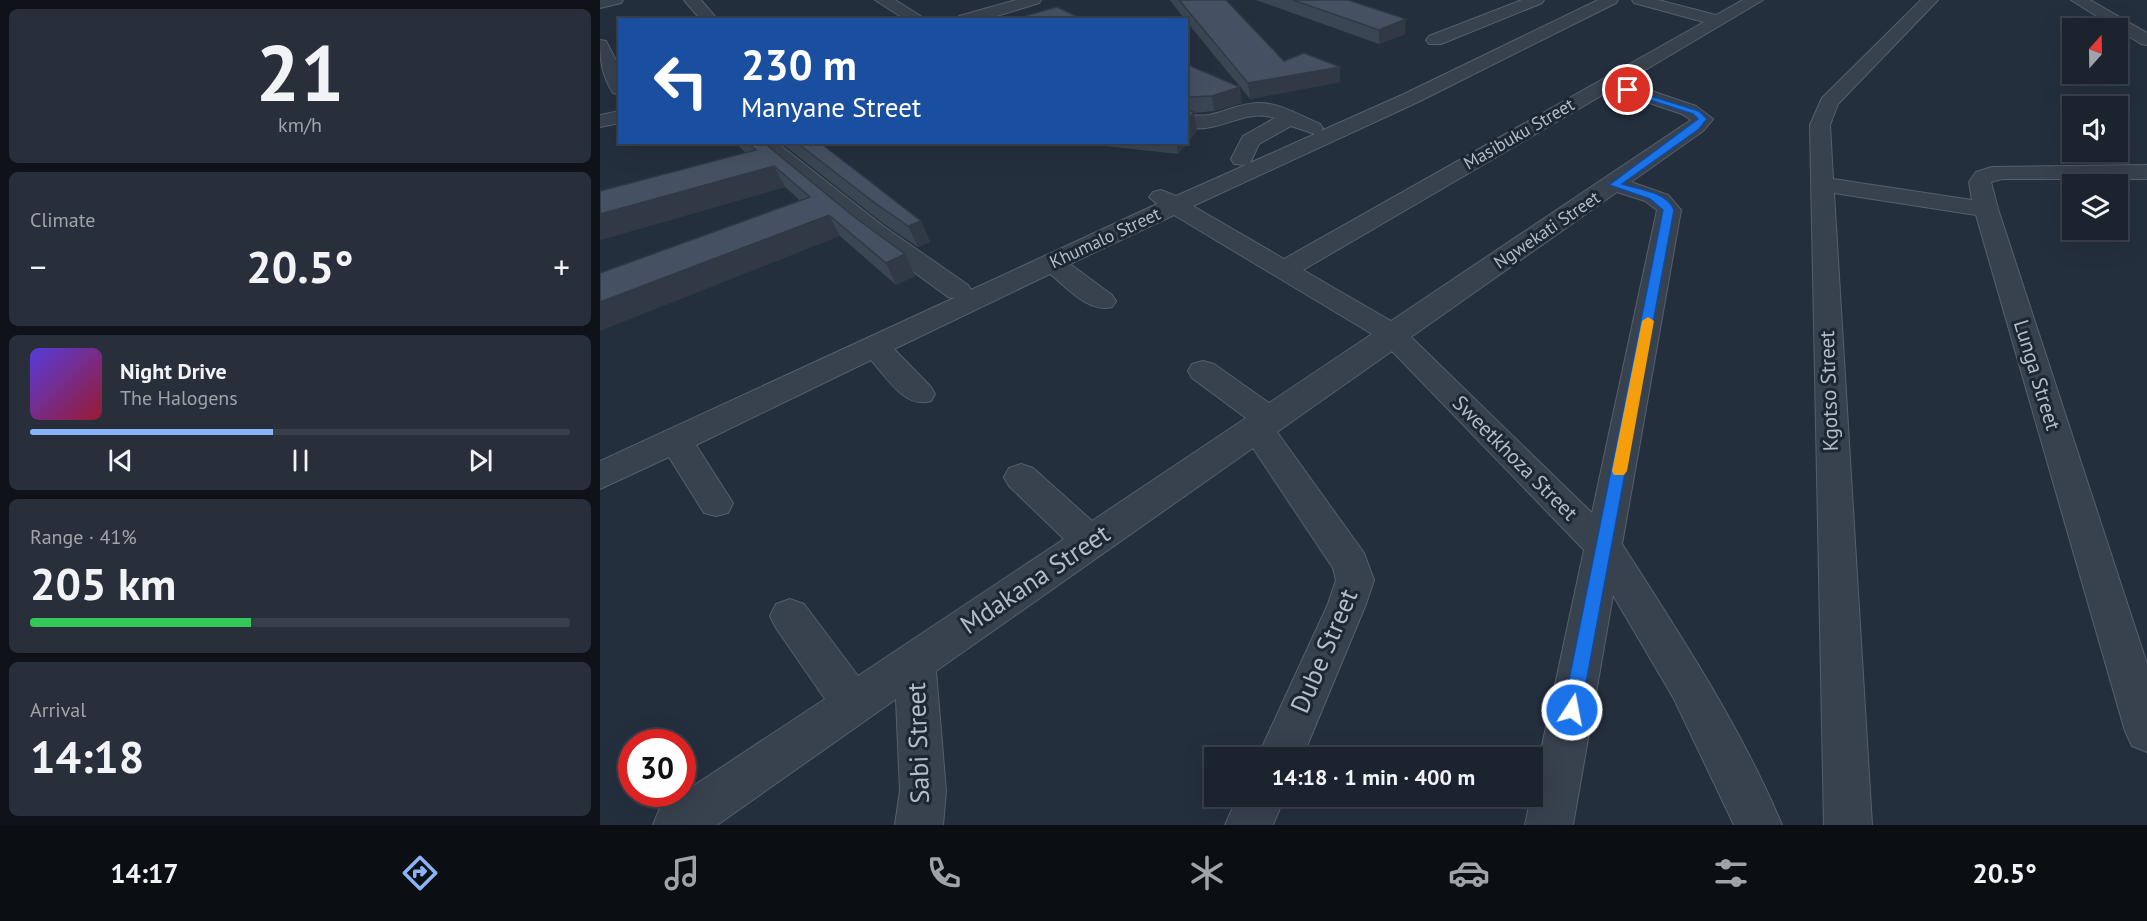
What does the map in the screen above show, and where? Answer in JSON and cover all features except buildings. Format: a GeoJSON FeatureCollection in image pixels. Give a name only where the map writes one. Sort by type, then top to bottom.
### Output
{"type":"FeatureCollection","features":[{"type":"Feature","properties":{"kind":"street"},"geometry":{"type":"LineString","coordinates":[[600,3],[615,0]]}},
{"type":"Feature","properties":{"kind":"street"},"geometry":{"type":"LineString","coordinates":[[692,0],[708,18]]}},
{"type":"Feature","properties":{"kind":"street"},"geometry":{"type":"LineString","coordinates":[[883,0],[915,18]]}},
{"type":"Feature","properties":{"kind":"street"},"geometry":{"type":"LineString","coordinates":[[1435,40],[1536,0]]}},
{"type":"Feature","properties":{"kind":"street","name":"Khumalo Street"},"geometry":{"type":"LineString","coordinates":[[600,476],[1052,263],[1242,159],[1587,0]]}},
{"type":"Feature","properties":{"kind":"street","name":"Khumalo Street"},"geometry":{"type":"LineString","coordinates":[[600,456],[958,291],[1411,98],[1610,0]]}},
{"type":"Feature","properties":{"kind":"street"},"geometry":{"type":"LineString","coordinates":[[1640,0],[1719,21]]}},
{"type":"Feature","properties":{"kind":"street","name":"Masibuku Street"},"geometry":{"type":"LineString","coordinates":[[1285,269],[1755,0]]}},
{"type":"Feature","properties":{"kind":"street","name":"Kgotso Street"},"geometry":{"type":"LineString","coordinates":[[1848,825],[1820,125],[1825,108],[1930,0]]}},
{"type":"Feature","properties":{"kind":"street"},"geometry":{"type":"LineString","coordinates":[[2079,0],[2147,40]]}},
{"type":"Feature","properties":{"kind":"street"},"geometry":{"type":"LineString","coordinates":[[973,18],[1032,3]]}},
{"type":"Feature","properties":{"kind":"street"},"geometry":{"type":"LineString","coordinates":[[600,45],[618,84]]}},
{"type":"Feature","properties":{"kind":"street","name":"Ngwekati Street"},"geometry":{"type":"LineString","coordinates":[[1392,334],[1614,185],[1696,127],[1703,119],[1689,110],[1608,83]]}},
{"type":"Feature","properties":{"kind":"street"},"geometry":{"type":"LineString","coordinates":[[1188,121],[1210,124],[1260,109],[1313,128]]}},
{"type":"Feature","properties":{"kind":"street"},"geometry":{"type":"LineString","coordinates":[[600,121],[618,117]]}},
{"type":"Feature","properties":{"kind":"street"},"geometry":{"type":"LineString","coordinates":[[1242,159],[1250,140],[1289,119]]}},
{"type":"Feature","properties":{"kind":"street"},"geometry":{"type":"LineString","coordinates":[[765,144],[874,231],[958,291]]}},
{"type":"Feature","properties":{"kind":"street","name":"Lunga Street"},"geometry":{"type":"LineString","coordinates":[[2144,175],[2002,172],[1989,174],[1980,182],[1986,209],[2147,731]]}},
{"type":"Feature","properties":{"kind":"street"},"geometry":{"type":"LineString","coordinates":[[1821,184],[1986,209]]}},
{"type":"Feature","properties":{"kind":"street"},"geometry":{"type":"LineString","coordinates":[[1549,825],[1605,548],[1668,210],[1667,206],[1653,197],[1614,185]]}},
{"type":"Feature","properties":{"kind":"street","name":"Sweetkhoza Street"},"geometry":{"type":"LineString","coordinates":[[1167,201],[1392,334],[1605,548],[1689,685],[1740,783],[1758,825]]}},
{"type":"Feature","properties":{"kind":"street"},"geometry":{"type":"LineString","coordinates":[[1052,263],[1102,301]]}},
{"type":"Feature","properties":{"kind":"street","name":"Mdakana Street"},"geometry":{"type":"LineString","coordinates":[[677,825],[1392,334]]}},
{"type":"Feature","properties":{"kind":"street"},"geometry":{"type":"LineString","coordinates":[[875,346],[920,394]]}},
{"type":"Feature","properties":{"kind":"street","name":"Dube Street"},"geometry":{"type":"LineString","coordinates":[[1203,371],[1263,424],[1351,564],[1355,580],[1347,604],[1284,747]]}},
{"type":"Feature","properties":{"kind":"street"},"geometry":{"type":"LineString","coordinates":[[676,441],[716,503]]}},
{"type":"Feature","properties":{"kind":"street"},"geometry":{"type":"LineString","coordinates":[[1021,477],[1090,541]]}},
{"type":"Feature","properties":{"kind":"street"},"geometry":{"type":"LineString","coordinates":[[790,616],[853,704]]}},
{"type":"Feature","properties":{"kind":"street","name":"Sabi Street"},"geometry":{"type":"LineString","coordinates":[[915,661],[923,791],[919,825]]}},
{"type":"Feature","properties":{"kind":"street"},"geometry":{"type":"LineString","coordinates":[[1249,825],[1257,807]]}},
{"type":"Feature","properties":{"kind":"slow traffic"},"geometry":{"type":"LineString","coordinates":[[1619,471],[1648,321]]}},
{"type":"Feature","properties":{"kind":"route"},"geometry":{"type":"LineString","coordinates":[[1572,710],[1605,548],[1668,210],[1660,200],[1642,192],[1614,185],[1696,127],[1703,119],[1696,112],[1628,90]]}}]}
